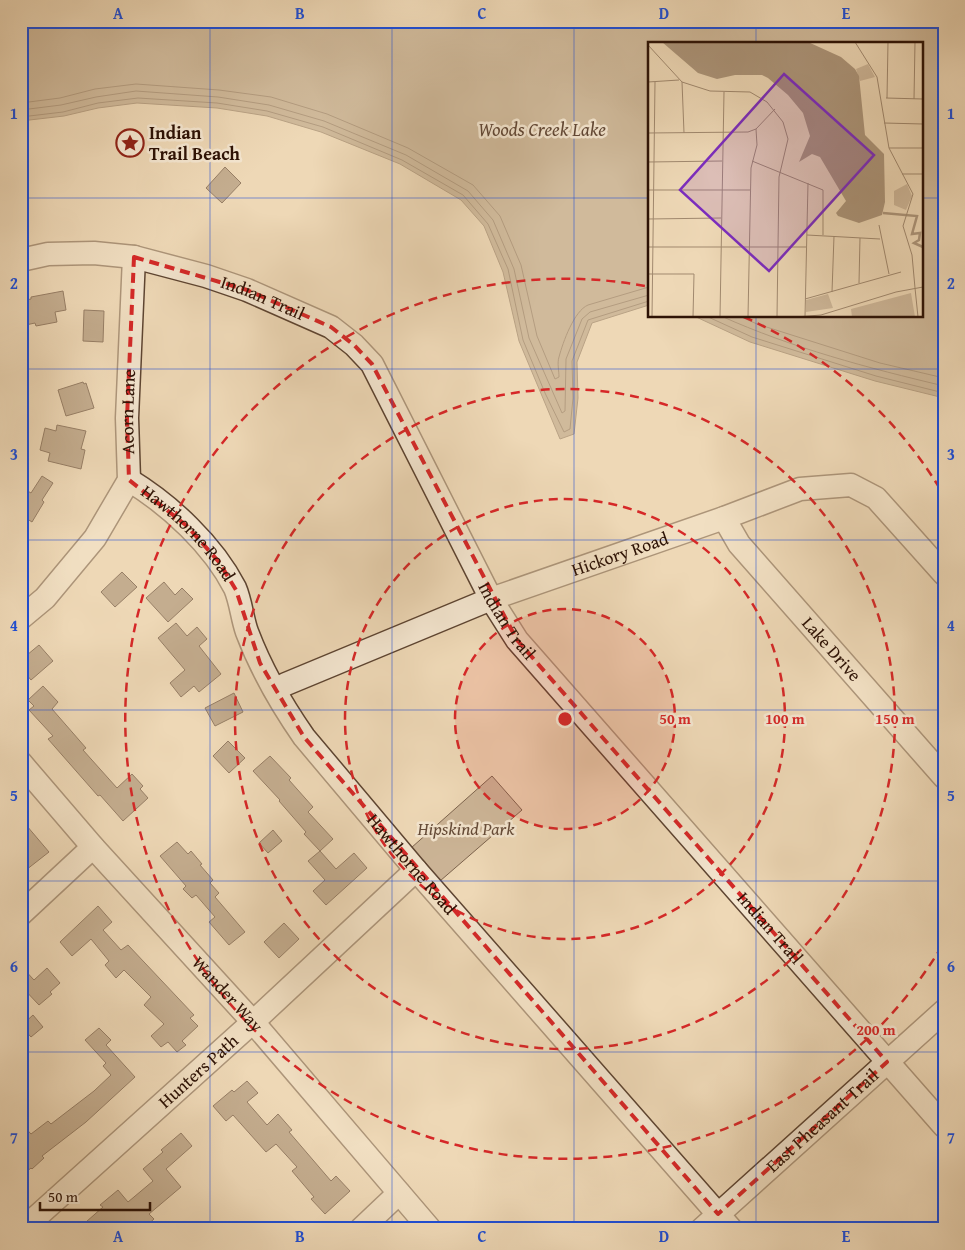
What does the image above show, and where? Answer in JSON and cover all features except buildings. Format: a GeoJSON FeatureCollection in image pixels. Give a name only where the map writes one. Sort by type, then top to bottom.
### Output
{"type":"FeatureCollection","features":[{"type":"Feature","properties":{"kind":"street","name":"Indian Trail"},"geometry":{"type":"LineString","coordinates":[[21,260],[48,254],[94,253],[134,257],[206,276],[247,290],[331,327],[354,345],[372,364],[491,599],[517,640],[944,1126]]}},
{"type":"Feature","properties":{"kind":"street","name":"Acorn Lane"},"geometry":{"type":"LineString","coordinates":[[21,618],[45,598],[95,538],[129,480],[127,418],[134,257]]}},
{"type":"Feature","properties":{"kind":"street","name":"Hawthorne Road"},"geometry":{"type":"LineString","coordinates":[[129,480],[152,494],[188,526],[219,562],[236,590],[247,632],[275,690],[288,714],[304,736],[416,870],[725,1221]]}},
{"type":"Feature","properties":{"kind":"street","name":"Hickory Road"},"geometry":{"type":"LineString","coordinates":[[275,690],[491,599],[724,518],[800,489],[851,485],[876,498],[944,574]]}},
{"type":"Feature","properties":{"kind":"street","name":"Lake Drive"},"geometry":{"type":"LineString","coordinates":[[724,518],[739,544],[944,777]]}},
{"type":"Feature","properties":{"kind":"street","name":"Wander Way"},"geometry":{"type":"LineString","coordinates":[[21,763],[93,847],[253,1022],[430,1229]]}},
{"type":"Feature","properties":{"kind":"street"},"geometry":{"type":"LineString","coordinates":[[21,914],[93,847]]}},
{"type":"Feature","properties":{"kind":"street","name":"Hunters Path"},"geometry":{"type":"LineString","coordinates":[[23,1229],[253,1022],[416,870]]}},
{"type":"Feature","properties":{"kind":"street","name":"East Pheasant Trail"},"geometry":{"type":"LineString","coordinates":[[702,1229],[725,1221],[887,1062],[944,1011]]}},
{"type":"Feature","properties":{"kind":"street"},"geometry":{"type":"LineString","coordinates":[[361,1229],[399,1193]]}},
{"type":"Feature","properties":{"kind":"highlighted area"},"geometry":{"type":"Polygon","coordinates":[[[134,257],[247,290],[331,327],[354,345],[372,364],[517,640],[887,1062],[718,1214],[304,737],[260,663],[236,590],[219,562],[187,526],[129,480],[127,418],[134,257]]]}},
{"type":"Feature","properties":{"kind":"green space","name":"Hipskind Park"},"geometry":{"type":"Polygon","coordinates":[[[492,776],[522,810],[440,881],[411,848],[492,776]]]}},
{"type":"Feature","properties":{"kind":"water","name":"Woods Creek Lake"},"geometry":{"type":"Polygon","coordinates":[[[21,21],[944,21],[944,398],[875,381],[750,342],[698,318],[922,318],[922,42],[648,42],[648,305],[592,323],[577,362],[578,398],[574,434],[560,439],[519,341],[503,272],[484,226],[461,200],[400,164],[321,132],[267,116],[217,108],[137,103],[98,108],[64,116],[21,121],[21,21]]]}},
{"type":"Feature","properties":{"kind":"place","name":"Indian Trail Beach"},"geometry":{"type":"Point","coordinates":[130,143]}}]}
